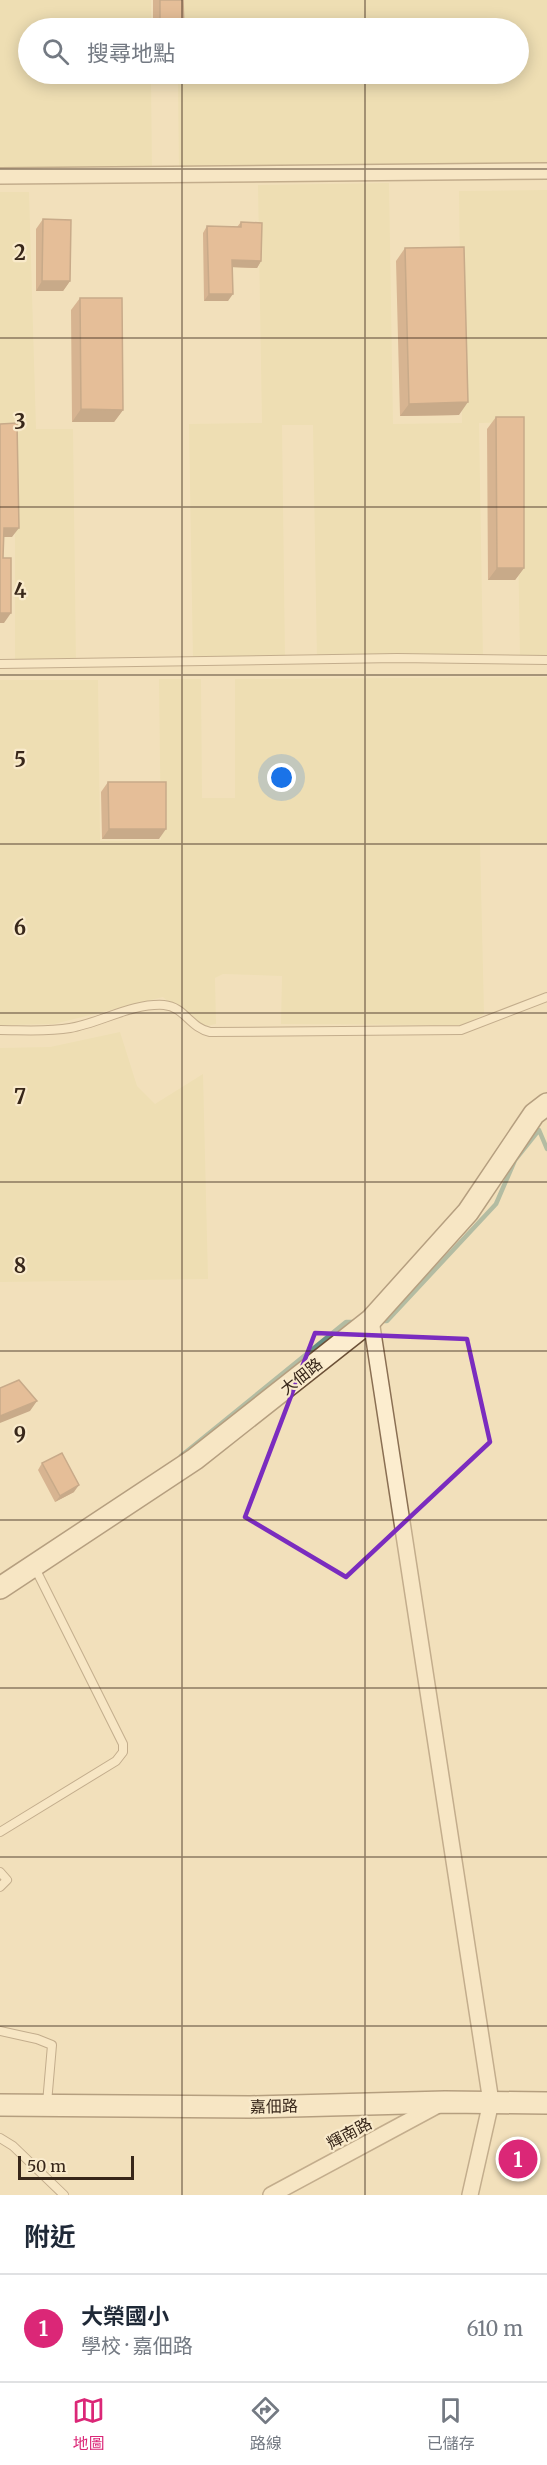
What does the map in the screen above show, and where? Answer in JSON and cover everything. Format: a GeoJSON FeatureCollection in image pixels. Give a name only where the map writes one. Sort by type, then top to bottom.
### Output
{"type":"FeatureCollection","features":[{"type":"Feature","properties":{"kind":"street"},"geometry":{"type":"LineString","coordinates":[[0,176],[547,171]]}},
{"type":"Feature","properties":{"kind":"street","name":"大佃路"},"geometry":{"type":"LineString","coordinates":[[0,1588],[195,1459],[371,1320],[468,1212],[528,1122],[547,1104]]}},
{"type":"Feature","properties":{"kind":"street"},"geometry":{"type":"LineString","coordinates":[[371,1320],[491,2102],[470,2195]]}},
{"type":"Feature","properties":{"kind":"street","name":"嘉佃路"},"geometry":{"type":"LineString","coordinates":[[0,2105],[250,2107],[445,2102],[547,2103]]}},
{"type":"Feature","properties":{"kind":"street","name":"輝南路"},"geometry":{"type":"LineString","coordinates":[[271,2195],[445,2102]]}},
{"type":"Feature","properties":{"kind":"lane"},"geometry":{"type":"LineString","coordinates":[[0,664],[397,658],[547,660]]}},
{"type":"Feature","properties":{"kind":"lane"},"geometry":{"type":"LineString","coordinates":[[0,1030],[69,1028],[140,1008],[163,1005],[178,1008],[199,1030],[210,1032],[461,1030],[547,998]]}},
{"type":"Feature","properties":{"kind":"lane"},"geometry":{"type":"LineString","coordinates":[[0,1832],[116,1761],[123,1752],[123,1744],[34,1566]]}},
{"type":"Feature","properties":{"kind":"lane"},"geometry":{"type":"LineString","coordinates":[[0,1872],[7,1880],[0,1887]]}},
{"type":"Feature","properties":{"kind":"lane"},"geometry":{"type":"LineString","coordinates":[[0,2031],[37,2038],[52,2045],[46,2105]]}},
{"type":"Feature","properties":{"kind":"lane"},"geometry":{"type":"LineString","coordinates":[[0,2138],[13,2146],[64,2195]]}},
{"type":"Feature","properties":{"kind":"highlighted area"},"geometry":{"type":"Polygon","coordinates":[[[315,1333],[467,1339],[490,1442],[346,1577],[245,1517],[315,1333]]]}},
{"type":"Feature","properties":{"kind":"shaded area"},"geometry":{"type":"Polygon","coordinates":[[[0,0],[151,0],[151,18],[18,18],[18,84],[151,84],[152,176],[0,177],[0,0]]]}},
{"type":"Feature","properties":{"kind":"shaded area"},"geometry":{"type":"Polygon","coordinates":[[[178,0],[547,0],[547,174],[179,176],[178,84],[529,84],[529,18],[178,18],[178,0]]]}},
{"type":"Feature","properties":{"kind":"shaded area"},"geometry":{"type":"Polygon","coordinates":[[[389,183],[393,424],[462,423],[459,191],[547,190],[547,657],[520,657],[516,422],[479,423],[483,660],[317,662],[313,425],[282,425],[285,660],[193,662],[189,424],[262,423],[258,185],[389,183]]]}},
{"type":"Feature","properties":{"kind":"shaded area"},"geometry":{"type":"Polygon","coordinates":[[[0,192],[29,192],[36,429],[73,429],[76,664],[15,667],[15,428],[0,426],[0,192]]]}},
{"type":"Feature","properties":{"kind":"shaded area"},"geometry":{"type":"Polygon","coordinates":[[[547,677],[547,843],[480,843],[484,1014],[465,1025],[281,1024],[282,976],[223,974],[215,978],[216,1024],[197,1028],[163,997],[54,1024],[0,1025],[0,680],[98,680],[100,841],[161,840],[159,679],[201,679],[202,798],[235,798],[235,679],[547,677]]]}},
{"type":"Feature","properties":{"kind":"shaded area"},"geometry":{"type":"Polygon","coordinates":[[[120,1032],[137,1086],[155,1104],[203,1074],[208,1279],[0,1282],[0,1048],[50,1047],[120,1032]]]}},
{"type":"Feature","properties":{"kind":"building"},"geometry":{"type":"Polygon","coordinates":[[[160,0],[183,0],[184,18],[160,18],[160,0]]]}},
{"type":"Feature","properties":{"kind":"building"},"geometry":{"type":"Polygon","coordinates":[[[43,219],[71,220],[70,281],[42,281],[43,219]]]}},
{"type":"Feature","properties":{"kind":"building"},"geometry":{"type":"Polygon","coordinates":[[[241,222],[262,223],[261,261],[232,260],[233,294],[209,294],[207,226],[241,227],[241,222]]]}},
{"type":"Feature","properties":{"kind":"building"},"geometry":{"type":"Polygon","coordinates":[[[464,247],[468,402],[409,404],[405,248],[464,247]]]}},
{"type":"Feature","properties":{"kind":"building"},"geometry":{"type":"Polygon","coordinates":[[[80,298],[122,298],[123,410],[81,409],[80,298]]]}},
{"type":"Feature","properties":{"kind":"building"},"geometry":{"type":"Polygon","coordinates":[[[496,417],[524,417],[524,568],[497,568],[496,417]]]}},
{"type":"Feature","properties":{"kind":"building"},"geometry":{"type":"Polygon","coordinates":[[[17,423],[19,528],[4,528],[3,558],[11,558],[11,613],[0,613],[0,424],[17,423]]]}},
{"type":"Feature","properties":{"kind":"building"},"geometry":{"type":"Polygon","coordinates":[[[108,782],[166,782],[166,829],[109,829],[108,782]]]}},
{"type":"Feature","properties":{"kind":"building"},"geometry":{"type":"Polygon","coordinates":[[[19,1380],[37,1401],[0,1416],[0,1388],[19,1380]]]}},
{"type":"Feature","properties":{"kind":"building"},"geometry":{"type":"Polygon","coordinates":[[[62,1453],[79,1485],[60,1496],[42,1463],[62,1453]]]}},
{"type":"Feature","properties":{"kind":"waterway"},"geometry":{"type":"LineString","coordinates":[[379,1321],[387,1321],[496,1204],[515,1160],[539,1130],[547,1149]]}},
{"type":"Feature","properties":{"kind":"waterway"},"geometry":{"type":"LineString","coordinates":[[181,1456],[346,1322],[356,1322]]}},
{"type":"Feature","properties":{"kind":"place","name":"大榮國小"},"geometry":{"type":"Point","coordinates":[518,2159]}}]}
